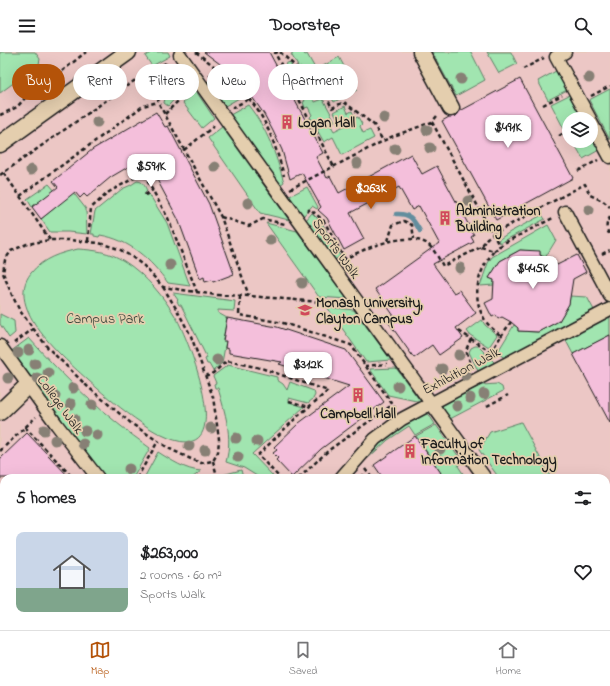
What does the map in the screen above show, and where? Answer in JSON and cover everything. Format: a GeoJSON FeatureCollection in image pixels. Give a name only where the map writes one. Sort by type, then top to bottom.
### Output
{"type":"FeatureCollection","features":[{"type":"Feature","properties":{"kind":"street"},"geometry":{"type":"LineString","coordinates":[[0,144],[128,52]]}},
{"type":"Feature","properties":{"kind":"street"},"geometry":{"type":"LineString","coordinates":[[421,52],[444,112]]}},
{"type":"Feature","properties":{"kind":"street"},"geometry":{"type":"LineString","coordinates":[[561,54],[573,89],[586,112]]}},
{"type":"Feature","properties":{"kind":"street","name":"Sports Walk"},"geometry":{"type":"LineString","coordinates":[[180,55],[187,64]]}},
{"type":"Feature","properties":{"kind":"street","name":"Sports Walk"},"geometry":{"type":"LineString","coordinates":[[199,81],[482,474]]}},
{"type":"Feature","properties":{"kind":"street"},"geometry":{"type":"LineString","coordinates":[[598,135],[609,155]]}},
{"type":"Feature","properties":{"kind":"street"},"geometry":{"type":"LineString","coordinates":[[565,212],[610,296]]}},
{"type":"Feature","properties":{"kind":"street","name":"Exhibition Walk"},"geometry":{"type":"LineString","coordinates":[[344,474],[375,439],[402,419],[610,309]]}},
{"type":"Feature","properties":{"kind":"street","name":"College Walk"},"geometry":{"type":"LineString","coordinates":[[2,349],[95,474]]}},
{"type":"Feature","properties":{"kind":"street"},"geometry":{"type":"LineString","coordinates":[[0,412],[28,385]]}},
{"type":"Feature","properties":{"kind":"path"},"geometry":{"type":"LineString","coordinates":[[0,116],[17,107],[34,88],[56,76],[86,52]]}},
{"type":"Feature","properties":{"kind":"path"},"geometry":{"type":"LineString","coordinates":[[196,52],[212,64]]}},
{"type":"Feature","properties":{"kind":"path"},"geometry":{"type":"LineString","coordinates":[[334,167],[275,53],[279,52],[325,94],[332,108],[344,102],[374,125],[383,142]]}},
{"type":"Feature","properties":{"kind":"path"},"geometry":{"type":"LineString","coordinates":[[523,69],[543,58],[561,54]]}},
{"type":"Feature","properties":{"kind":"path"},"geometry":{"type":"LineString","coordinates":[[0,175],[141,76],[166,63],[158,102],[166,114],[221,217],[249,296]]}},
{"type":"Feature","properties":{"kind":"path"},"geometry":{"type":"LineString","coordinates":[[581,102],[610,86]]}},
{"type":"Feature","properties":{"kind":"path"},"geometry":{"type":"LineString","coordinates":[[543,105],[573,89]]}},
{"type":"Feature","properties":{"kind":"path"},"geometry":{"type":"LineString","coordinates":[[166,114],[180,100]]}},
{"type":"Feature","properties":{"kind":"path"},"geometry":{"type":"LineString","coordinates":[[184,150],[224,115],[247,100]]}},
{"type":"Feature","properties":{"kind":"path"},"geometry":{"type":"LineString","coordinates":[[250,100],[266,126],[272,139],[284,177]]}},
{"type":"Feature","properties":{"kind":"path"},"geometry":{"type":"LineString","coordinates":[[20,196],[143,106],[158,102]]}},
{"type":"Feature","properties":{"kind":"path"},"geometry":{"type":"LineString","coordinates":[[286,184],[288,190],[383,142],[432,122],[444,112]]}},
{"type":"Feature","properties":{"kind":"path"},"geometry":{"type":"LineString","coordinates":[[432,122],[500,247]]}},
{"type":"Feature","properties":{"kind":"path"},"geometry":{"type":"LineString","coordinates":[[578,171],[609,155]]}},
{"type":"Feature","properties":{"kind":"path"},"geometry":{"type":"LineString","coordinates":[[4,173],[50,240]]}},
{"type":"Feature","properties":{"kind":"path"},"geometry":{"type":"LineString","coordinates":[[88,241],[91,208],[109,192],[143,174],[168,218],[178,240],[197,292]]}},
{"type":"Feature","properties":{"kind":"path"},"geometry":{"type":"LineString","coordinates":[[332,266],[344,259],[388,241],[414,239],[427,244],[443,266],[481,247],[487,238],[493,234],[585,184],[590,195],[604,201],[610,207]]}},
{"type":"Feature","properties":{"kind":"path"},"geometry":{"type":"LineString","coordinates":[[145,195],[153,190]]}},
{"type":"Feature","properties":{"kind":"path"},"geometry":{"type":"LineString","coordinates":[[310,209],[324,221],[344,259]]}},
{"type":"Feature","properties":{"kind":"path"},"geometry":{"type":"LineString","coordinates":[[501,336],[488,324],[480,311],[477,296],[478,282],[483,268],[494,251],[521,234],[565,212]]}},
{"type":"Feature","properties":{"kind":"path"},"geometry":{"type":"LineString","coordinates":[[221,217],[249,226],[263,219],[305,229]]}},
{"type":"Feature","properties":{"kind":"path"},"geometry":{"type":"LineString","coordinates":[[610,217],[606,223],[606,230],[610,235]]}},
{"type":"Feature","properties":{"kind":"path"},"geometry":{"type":"LineString","coordinates":[[388,241],[393,225],[404,221],[412,226],[414,239]]}},
{"type":"Feature","properties":{"kind":"path"},"geometry":{"type":"LineString","coordinates":[[213,462],[201,463],[158,442],[132,424],[88,387],[48,348],[20,311],[3,273],[4,260],[11,251],[26,244],[50,240],[88,241],[119,249],[144,266],[163,287],[192,336],[206,376],[213,397],[219,439],[218,452],[213,462],[216,474]]}},
{"type":"Feature","properties":{"kind":"path"},"geometry":{"type":"LineString","coordinates":[[481,247],[494,251]]}},
{"type":"Feature","properties":{"kind":"path"},"geometry":{"type":"LineString","coordinates":[[163,287],[216,295],[249,296],[361,306]]}},
{"type":"Feature","properties":{"kind":"path"},"geometry":{"type":"LineString","coordinates":[[240,296],[238,315],[283,323],[351,345],[402,419]]}},
{"type":"Feature","properties":{"kind":"path"},"geometry":{"type":"LineString","coordinates":[[491,352],[511,322]]}},
{"type":"Feature","properties":{"kind":"path"},"geometry":{"type":"LineString","coordinates":[[2,349],[33,329]]}},
{"type":"Feature","properties":{"kind":"path"},"geometry":{"type":"LineString","coordinates":[[458,331],[507,364]]}},
{"type":"Feature","properties":{"kind":"path"},"geometry":{"type":"LineString","coordinates":[[471,339],[466,350],[475,380]]}},
{"type":"Feature","properties":{"kind":"path"},"geometry":{"type":"LineString","coordinates":[[206,376],[214,374],[227,361],[260,368],[328,391],[298,416],[258,455],[276,474]]}},
{"type":"Feature","properties":{"kind":"path"},"geometry":{"type":"LineString","coordinates":[[365,366],[403,363]]}},
{"type":"Feature","properties":{"kind":"path"},"geometry":{"type":"LineString","coordinates":[[487,406],[508,396]]}},
{"type":"Feature","properties":{"kind":"path"},"geometry":{"type":"LineString","coordinates":[[289,400],[309,407]]}},
{"type":"Feature","properties":{"kind":"path"},"geometry":{"type":"LineString","coordinates":[[303,474],[329,450],[392,405]]}},
{"type":"Feature","properties":{"kind":"path"},"geometry":{"type":"LineString","coordinates":[[0,451],[45,408]]}},
{"type":"Feature","properties":{"kind":"path"},"geometry":{"type":"LineString","coordinates":[[25,427],[69,474]]}},
{"type":"Feature","properties":{"kind":"path"},"geometry":{"type":"LineString","coordinates":[[139,474],[158,442]]}},
{"type":"Feature","properties":{"kind":"shaded area","name":"Monash University, Clayton Campus"},"geometry":{"type":"Polygon","coordinates":[[[0,52],[610,52],[610,474],[0,474],[0,52]]]}},
{"type":"Feature","properties":{"kind":"green space"},"geometry":{"type":"Polygon","coordinates":[[[0,52],[35,52],[40,59],[39,64],[12,64],[12,84],[0,93],[0,52]]]}},
{"type":"Feature","properties":{"kind":"green space"},"geometry":{"type":"Polygon","coordinates":[[[152,52],[168,52],[170,56],[156,64],[151,64],[145,56],[152,52]]]}},
{"type":"Feature","properties":{"kind":"green space"},"geometry":{"type":"Polygon","coordinates":[[[295,52],[303,52],[305,55],[307,54],[313,64],[297,64],[291,54],[295,52]]]}},
{"type":"Feature","properties":{"kind":"green space"},"geometry":{"type":"Polygon","coordinates":[[[432,52],[471,52],[485,80],[456,96],[432,52]]]}},
{"type":"Feature","properties":{"kind":"green space"},"geometry":{"type":"Polygon","coordinates":[[[487,52],[511,52],[517,64],[499,73],[487,52]]]}},
{"type":"Feature","properties":{"kind":"green space"},"geometry":{"type":"Polygon","coordinates":[[[339,57],[343,64],[327,64],[339,57]]]}},
{"type":"Feature","properties":{"kind":"green space"},"geometry":{"type":"Polygon","coordinates":[[[556,71],[567,90],[548,100],[538,81],[556,71]]]}},
{"type":"Feature","properties":{"kind":"green space"},"geometry":{"type":"Polygon","coordinates":[[[610,89],[610,140],[598,117],[598,112],[595,112],[589,100],[610,89]]]}},
{"type":"Feature","properties":{"kind":"green space"},"geometry":{"type":"Polygon","coordinates":[[[569,95],[578,112],[562,112],[562,125],[551,104],[569,95]]]}},
{"type":"Feature","properties":{"kind":"green space"},"geometry":{"type":"Polygon","coordinates":[[[199,96],[214,118],[202,128],[183,103],[186,100],[199,100],[199,96]]]}},
{"type":"Feature","properties":{"kind":"green space"},"geometry":{"type":"Polygon","coordinates":[[[165,100],[174,100],[168,106],[164,103],[165,100]]]}},
{"type":"Feature","properties":{"kind":"green space"},"geometry":{"type":"Polygon","coordinates":[[[220,100],[236,100],[225,106],[220,100]]]}},
{"type":"Feature","properties":{"kind":"green space"},"geometry":{"type":"Polygon","coordinates":[[[314,100],[315,102],[324,100],[335,121],[330,124],[334,131],[348,124],[344,116],[338,119],[334,112],[345,106],[348,113],[352,111],[355,118],[358,117],[362,124],[360,126],[363,133],[370,130],[374,138],[342,155],[333,137],[324,142],[317,130],[319,129],[315,121],[313,121],[310,117],[312,115],[308,107],[305,108],[303,102],[314,100]]]}},
{"type":"Feature","properties":{"kind":"green space"},"geometry":{"type":"Polygon","coordinates":[[[248,105],[261,124],[274,151],[284,182],[280,185],[230,115],[248,105]]]}},
{"type":"Feature","properties":{"kind":"green space"},"geometry":{"type":"Polygon","coordinates":[[[222,127],[289,220],[260,213],[208,138],[222,127]]]}},
{"type":"Feature","properties":{"kind":"green space"},"geometry":{"type":"Polygon","coordinates":[[[577,148],[598,148],[599,150],[583,159],[577,148]]]}},
{"type":"Feature","properties":{"kind":"green space"},"geometry":{"type":"Polygon","coordinates":[[[137,181],[144,184],[147,191],[144,194],[146,196],[149,194],[167,223],[190,286],[168,283],[154,266],[138,252],[121,241],[100,235],[99,237],[94,236],[94,234],[91,234],[95,211],[122,189],[137,181]]]}},
{"type":"Feature","properties":{"kind":"green space"},"geometry":{"type":"Polygon","coordinates":[[[49,184],[62,199],[72,191],[86,209],[87,234],[50,232],[41,219],[57,206],[48,195],[32,207],[27,199],[49,184]]]}},
{"type":"Feature","properties":{"kind":"green space"},"geometry":{"type":"Polygon","coordinates":[[[307,187],[318,207],[317,209],[312,206],[303,216],[288,197],[307,187]]]}},
{"type":"Feature","properties":{"kind":"green space"},"geometry":{"type":"Polygon","coordinates":[[[312,213],[322,223],[340,256],[335,260],[306,220],[312,213]]]}},
{"type":"Feature","properties":{"kind":"green space"},"geometry":{"type":"Polygon","coordinates":[[[542,215],[545,219],[500,243],[498,240],[510,232],[542,215]]]}},
{"type":"Feature","properties":{"kind":"green space"},"geometry":{"type":"Polygon","coordinates":[[[266,223],[297,231],[347,299],[319,297],[266,223]]]}},
{"type":"Feature","properties":{"kind":"green space"},"geometry":{"type":"Polygon","coordinates":[[[548,225],[556,240],[545,258],[540,255],[540,252],[520,250],[500,261],[489,278],[494,280],[494,285],[480,286],[488,263],[492,257],[548,225]]]}},
{"type":"Feature","properties":{"kind":"green space","name":"Campus Park"},"geometry":{"type":"Polygon","coordinates":[[[78,249],[102,252],[113,255],[124,261],[147,280],[172,311],[189,346],[202,388],[205,408],[205,425],[199,437],[186,442],[175,440],[162,435],[134,418],[108,398],[65,359],[40,332],[31,317],[25,302],[24,287],[31,273],[41,263],[65,252],[78,249]]]}},
{"type":"Feature","properties":{"kind":"green space"},"geometry":{"type":"Polygon","coordinates":[[[173,293],[235,301],[234,311],[218,310],[218,313],[227,318],[223,340],[226,341],[222,363],[213,371],[209,364],[207,364],[205,359],[207,358],[181,305],[179,305],[178,300],[173,293]]]}},
{"type":"Feature","properties":{"kind":"green space"},"geometry":{"type":"Polygon","coordinates":[[[570,296],[587,297],[594,310],[505,358],[497,353],[514,325],[518,327],[518,331],[538,332],[559,321],[569,304],[570,296]]]}},
{"type":"Feature","properties":{"kind":"green space"},"geometry":{"type":"Polygon","coordinates":[[[327,307],[354,310],[391,360],[366,362],[327,307]]]}},
{"type":"Feature","properties":{"kind":"green space"},"geometry":{"type":"Polygon","coordinates":[[[0,314],[14,321],[15,333],[9,338],[0,324],[0,314]]]}},
{"type":"Feature","properties":{"kind":"green space"},"geometry":{"type":"Polygon","coordinates":[[[610,316],[610,335],[573,354],[565,339],[610,316]]]}},
{"type":"Feature","properties":{"kind":"green space"},"geometry":{"type":"Polygon","coordinates":[[[482,320],[485,325],[497,335],[489,347],[470,335],[467,331],[482,320]]]}},
{"type":"Feature","properties":{"kind":"green space"},"geometry":{"type":"Polygon","coordinates":[[[29,338],[57,368],[101,410],[150,448],[135,474],[103,474],[69,433],[10,352],[29,338]]]}},
{"type":"Feature","properties":{"kind":"green space"},"geometry":{"type":"Polygon","coordinates":[[[478,346],[495,363],[478,371],[469,352],[471,348],[478,346]]]}},
{"type":"Feature","properties":{"kind":"green space"},"geometry":{"type":"Polygon","coordinates":[[[228,365],[277,377],[277,380],[283,384],[287,390],[290,382],[314,391],[315,395],[313,399],[308,403],[289,398],[289,402],[304,407],[252,454],[271,474],[254,474],[244,468],[226,462],[229,443],[227,425],[218,388],[215,388],[214,384],[216,383],[213,376],[228,365]]]}},
{"type":"Feature","properties":{"kind":"green space"},"geometry":{"type":"Polygon","coordinates":[[[396,368],[421,402],[388,395],[370,369],[396,368]]]}},
{"type":"Feature","properties":{"kind":"green space"},"geometry":{"type":"Polygon","coordinates":[[[497,384],[502,387],[503,391],[450,419],[441,405],[482,385],[497,384]]]}},
{"type":"Feature","properties":{"kind":"green space"},"geometry":{"type":"Polygon","coordinates":[[[427,412],[435,424],[415,435],[409,426],[388,440],[367,459],[364,457],[394,432],[427,412]]]}},
{"type":"Feature","properties":{"kind":"green space"},"geometry":{"type":"Polygon","coordinates":[[[521,422],[549,474],[496,474],[479,450],[490,432],[521,422]]]}},
{"type":"Feature","properties":{"kind":"green space"},"geometry":{"type":"Polygon","coordinates":[[[436,425],[462,461],[458,466],[463,474],[440,474],[441,473],[416,436],[436,425]]]}},
{"type":"Feature","properties":{"kind":"green space"},"geometry":{"type":"Polygon","coordinates":[[[158,452],[184,467],[201,471],[197,474],[146,474],[158,452]]]}},
{"type":"Feature","properties":{"kind":"green space"},"geometry":{"type":"Polygon","coordinates":[[[241,470],[242,474],[226,474],[241,470]]]}},
{"type":"Feature","properties":{"kind":"building"},"geometry":{"type":"Polygon","coordinates":[[[204,52],[269,52],[275,64],[268,64],[268,100],[295,100],[323,153],[316,157],[327,178],[330,176],[339,193],[411,154],[422,174],[437,166],[474,235],[471,237],[474,242],[433,264],[454,293],[459,290],[476,313],[456,328],[463,338],[439,355],[432,345],[414,358],[387,320],[394,316],[375,289],[439,243],[419,206],[412,210],[399,187],[350,213],[364,239],[344,250],[327,218],[318,210],[321,207],[302,173],[290,179],[282,150],[264,114],[254,100],[260,100],[260,64],[220,64],[204,52]]]}},
{"type":"Feature","properties":{"kind":"building"},"geometry":{"type":"Polygon","coordinates":[[[520,79],[573,178],[496,220],[442,121],[449,117],[456,116],[460,111],[520,79]]]}},
{"type":"Feature","properties":{"kind":"building"},"geometry":{"type":"Polygon","coordinates":[[[156,112],[165,127],[168,126],[209,204],[234,274],[213,282],[212,280],[205,282],[204,277],[200,279],[178,219],[145,157],[111,177],[87,197],[84,194],[80,198],[75,192],[41,219],[32,207],[58,187],[53,181],[93,149],[156,112]]]}},
{"type":"Feature","properties":{"kind":"building"},"geometry":{"type":"Polygon","coordinates":[[[520,250],[540,251],[540,255],[557,265],[577,255],[586,272],[573,279],[569,304],[559,321],[538,332],[518,331],[518,328],[502,317],[498,319],[496,315],[492,317],[485,303],[493,299],[494,280],[489,278],[500,261],[520,250]]]}},
{"type":"Feature","properties":{"kind":"building","name":"Campbell Hall"},"geometry":{"type":"Polygon","coordinates":[[[227,318],[277,327],[346,350],[384,402],[321,449],[295,474],[289,474],[276,460],[278,458],[273,453],[277,450],[274,447],[299,423],[349,386],[279,364],[282,362],[229,353],[229,349],[225,348],[226,341],[223,341],[227,318]]]}},
{"type":"Feature","properties":{"kind":"building"},"geometry":{"type":"Polygon","coordinates":[[[610,335],[610,423],[573,354],[610,335]]]}},
{"type":"Feature","properties":{"kind":"building"},"geometry":{"type":"Polygon","coordinates":[[[27,433],[66,474],[0,474],[0,459],[27,433]]]}},
{"type":"Feature","properties":{"kind":"building","name":"Faculty of Information Technology"},"geometry":{"type":"Polygon","coordinates":[[[415,436],[441,473],[380,474],[374,465],[415,436]]]}},
{"type":"Feature","properties":{"kind":"waterway"},"geometry":{"type":"LineString","coordinates":[[396,214],[405,215],[411,218],[420,231]]}},
{"type":"Feature","properties":{"kind":"place","name":"Logan Hall"},"geometry":{"type":"Point","coordinates":[287,122]}},
{"type":"Feature","properties":{"kind":"place","name":"Administration Building"},"geometry":{"type":"Point","coordinates":[445,218]}},
{"type":"Feature","properties":{"kind":"place","name":"Monash University, Clayton Campus"},"geometry":{"type":"Point","coordinates":[305,310]}},
{"type":"Feature","properties":{"kind":"place","name":"Campbell Hall"},"geometry":{"type":"Point","coordinates":[358,395]}},
{"type":"Feature","properties":{"kind":"place","name":"Faculty of Information Technology"},"geometry":{"type":"Point","coordinates":[410,451]}}]}
